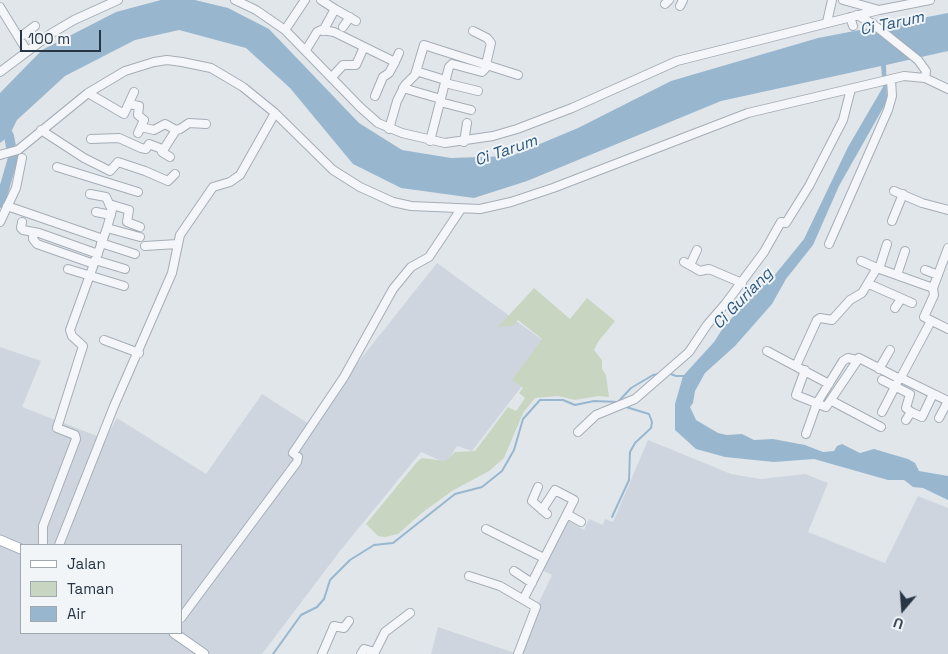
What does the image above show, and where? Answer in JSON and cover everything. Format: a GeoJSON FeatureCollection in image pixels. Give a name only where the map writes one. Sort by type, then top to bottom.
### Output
{"type":"FeatureCollection","features":[{"type":"Feature","properties":{"kind":"main road"},"geometry":{"type":"LineString","coordinates":[[0,540],[20,549]]}},
{"type":"Feature","properties":{"kind":"main road"},"geometry":{"type":"LineString","coordinates":[[175,634],[204,654]]}},
{"type":"Feature","properties":{"kind":"street"},"geometry":{"type":"LineString","coordinates":[[0,72],[74,20],[118,0]]}},
{"type":"Feature","properties":{"kind":"street"},"geometry":{"type":"LineString","coordinates":[[235,0],[256,10],[285,30],[369,116],[390,129],[430,141],[464,142],[517,129],[572,108],[677,61],[853,16],[872,8],[930,0]]}},
{"type":"Feature","properties":{"kind":"street"},"geometry":{"type":"LineString","coordinates":[[285,30],[305,0]]}},
{"type":"Feature","properties":{"kind":"street"},"geometry":{"type":"LineString","coordinates":[[321,0],[353,19],[343,27]]}},
{"type":"Feature","properties":{"kind":"street"},"geometry":{"type":"LineString","coordinates":[[827,22],[832,0]]}},
{"type":"Feature","properties":{"kind":"street"},"geometry":{"type":"LineString","coordinates":[[842,0],[872,8]]}},
{"type":"Feature","properties":{"kind":"street"},"geometry":{"type":"LineString","coordinates":[[0,7],[28,51]]}},
{"type":"Feature","properties":{"kind":"street"},"geometry":{"type":"LineString","coordinates":[[869,22],[872,8]]}},
{"type":"Feature","properties":{"kind":"street"},"geometry":{"type":"LineString","coordinates":[[323,31],[335,9]]}},
{"type":"Feature","properties":{"kind":"street"},"geometry":{"type":"LineString","coordinates":[[853,16],[869,22],[918,60],[926,71],[925,78]]}},
{"type":"Feature","properties":{"kind":"street"},"geometry":{"type":"LineString","coordinates":[[853,16],[853,26]]}},
{"type":"Feature","properties":{"kind":"street"},"geometry":{"type":"LineString","coordinates":[[19,38],[35,26]]}},
{"type":"Feature","properties":{"kind":"street"},"geometry":{"type":"LineString","coordinates":[[430,141],[450,65],[482,72],[486,66],[491,43],[487,38],[473,31]]}},
{"type":"Feature","properties":{"kind":"street"},"geometry":{"type":"LineString","coordinates":[[306,50],[317,32],[334,32],[395,62]]}},
{"type":"Feature","properties":{"kind":"street"},"geometry":{"type":"LineString","coordinates":[[390,129],[393,110],[403,88],[416,71],[424,45],[518,75]]}},
{"type":"Feature","properties":{"kind":"street"},"geometry":{"type":"LineString","coordinates":[[332,77],[343,65],[356,64],[364,47]]}},
{"type":"Feature","properties":{"kind":"street"},"geometry":{"type":"LineString","coordinates":[[375,96],[383,77],[389,73],[399,52]]}},
{"type":"Feature","properties":{"kind":"street"},"geometry":{"type":"LineString","coordinates":[[2,154],[14,151],[88,93],[125,71],[167,60],[199,64],[211,68],[243,87],[275,112],[333,170],[393,202],[411,206],[480,209],[511,202],[748,112],[851,88],[866,80],[887,80],[904,76],[925,78],[948,88]]}},
{"type":"Feature","properties":{"kind":"street"},"geometry":{"type":"LineString","coordinates":[[416,71],[478,91]]}},
{"type":"Feature","properties":{"kind":"street"},"geometry":{"type":"LineString","coordinates":[[830,244],[888,110],[892,96],[887,80]]}},
{"type":"Feature","properties":{"kind":"street"},"geometry":{"type":"LineString","coordinates":[[403,88],[471,110]]}},
{"type":"Feature","properties":{"kind":"street"},"geometry":{"type":"LineString","coordinates":[[578,432],[591,418],[624,405],[689,352],[707,325],[742,283],[764,252],[781,222],[786,222],[809,186],[843,120],[851,88]]}},
{"type":"Feature","properties":{"kind":"street"},"geometry":{"type":"LineString","coordinates":[[88,93],[124,114],[134,92]]}},
{"type":"Feature","properties":{"kind":"street"},"geometry":{"type":"LineString","coordinates":[[129,104],[140,107],[138,116],[144,120],[139,130],[154,130],[165,124],[176,130],[180,130],[190,123],[206,124]]}},
{"type":"Feature","properties":{"kind":"street"},"geometry":{"type":"LineString","coordinates":[[59,544],[114,406],[139,353],[172,273],[177,244],[183,229],[213,187],[230,182],[240,175],[275,112]]}},
{"type":"Feature","properties":{"kind":"street"},"geometry":{"type":"LineString","coordinates":[[464,142],[467,123]]}},
{"type":"Feature","properties":{"kind":"street"},"geometry":{"type":"LineString","coordinates":[[41,130],[84,158],[110,171],[118,162],[145,171],[168,182],[175,174]]}},
{"type":"Feature","properties":{"kind":"street"},"geometry":{"type":"LineString","coordinates":[[162,149],[176,130]]}},
{"type":"Feature","properties":{"kind":"street"},"geometry":{"type":"LineString","coordinates":[[91,139],[119,138],[141,148],[146,148],[149,144],[162,149],[162,152],[170,157]]}},
{"type":"Feature","properties":{"kind":"street"},"geometry":{"type":"LineString","coordinates":[[0,222],[16,188],[22,158]]}},
{"type":"Feature","properties":{"kind":"street"},"geometry":{"type":"LineString","coordinates":[[57,167],[138,192]]}},
{"type":"Feature","properties":{"kind":"street"},"geometry":{"type":"LineString","coordinates":[[73,173],[73,176],[79,178],[78,183]]}},
{"type":"Feature","properties":{"kind":"street"},"geometry":{"type":"LineString","coordinates":[[43,544],[43,524],[76,438],[75,435],[58,428],[83,346],[72,336],[70,330],[111,215],[107,200],[107,182]]}},
{"type":"Feature","properties":{"kind":"street"},"geometry":{"type":"LineString","coordinates":[[894,191],[948,210]]}},
{"type":"Feature","properties":{"kind":"street"},"geometry":{"type":"LineString","coordinates":[[90,194],[129,210],[127,223],[140,228]]}},
{"type":"Feature","properties":{"kind":"street"},"geometry":{"type":"LineString","coordinates":[[892,221],[903,194]]}},
{"type":"Feature","properties":{"kind":"street"},"geometry":{"type":"LineString","coordinates":[[7,206],[135,254]]}},
{"type":"Feature","properties":{"kind":"street"},"geometry":{"type":"LineString","coordinates":[[182,617],[297,462],[298,457],[293,453],[344,378],[393,289],[411,267],[430,257],[461,209]]}},
{"type":"Feature","properties":{"kind":"street"},"geometry":{"type":"LineString","coordinates":[[96,212],[111,215]]}},
{"type":"Feature","properties":{"kind":"street"},"geometry":{"type":"LineString","coordinates":[[22,222],[22,229],[125,269]]}},
{"type":"Feature","properties":{"kind":"street"},"geometry":{"type":"LineString","coordinates":[[107,228],[140,237]]}},
{"type":"Feature","properties":{"kind":"street"},"geometry":{"type":"LineString","coordinates":[[145,246],[177,244]]}},
{"type":"Feature","properties":{"kind":"street"},"geometry":{"type":"LineString","coordinates":[[796,366],[818,319],[832,320],[850,300],[862,293],[878,268],[887,244]]}},
{"type":"Feature","properties":{"kind":"street"},"geometry":{"type":"LineString","coordinates":[[948,248],[933,288],[934,295],[924,318],[948,329]]}},
{"type":"Feature","properties":{"kind":"street"},"geometry":{"type":"LineString","coordinates":[[697,250],[687,263],[700,271],[709,269],[742,283]]}},
{"type":"Feature","properties":{"kind":"street"},"geometry":{"type":"LineString","coordinates":[[897,275],[905,251]]}},
{"type":"Feature","properties":{"kind":"street"},"geometry":{"type":"LineString","coordinates":[[861,261],[933,288]]}},
{"type":"Feature","properties":{"kind":"street"},"geometry":{"type":"LineString","coordinates":[[68,269],[124,286]]}},
{"type":"Feature","properties":{"kind":"street"},"geometry":{"type":"LineString","coordinates":[[925,270],[938,275]]}},
{"type":"Feature","properties":{"kind":"street"},"geometry":{"type":"LineString","coordinates":[[869,284],[912,303]]}},
{"type":"Feature","properties":{"kind":"street"},"geometry":{"type":"LineString","coordinates":[[895,308],[901,299]]}},
{"type":"Feature","properties":{"kind":"street"},"geometry":{"type":"LineString","coordinates":[[882,412],[931,321]]}},
{"type":"Feature","properties":{"kind":"street"},"geometry":{"type":"LineString","coordinates":[[104,340],[139,353]]}},
{"type":"Feature","properties":{"kind":"street"},"geometry":{"type":"LineString","coordinates":[[879,369],[890,350]]}},
{"type":"Feature","properties":{"kind":"street"},"geometry":{"type":"LineString","coordinates":[[767,351],[829,384]]}},
{"type":"Feature","properties":{"kind":"street"},"geometry":{"type":"LineString","coordinates":[[806,434],[817,403],[843,361],[848,358],[861,359],[899,381],[948,401],[939,418]]}},
{"type":"Feature","properties":{"kind":"street"},"geometry":{"type":"LineString","coordinates":[[805,370],[795,393],[826,407],[832,401],[857,360]]}},
{"type":"Feature","properties":{"kind":"street"},"geometry":{"type":"LineString","coordinates":[[882,380],[899,381],[911,395],[906,408],[922,417],[933,394]]}},
{"type":"Feature","properties":{"kind":"street"},"geometry":{"type":"LineString","coordinates":[[832,401],[881,427]]}},
{"type":"Feature","properties":{"kind":"street"},"geometry":{"type":"LineString","coordinates":[[906,420],[911,412]]}},
{"type":"Feature","properties":{"kind":"street"},"geometry":{"type":"LineString","coordinates":[[524,598],[574,500],[556,490],[544,512],[532,501],[538,487]]}},
{"type":"Feature","properties":{"kind":"street"},"geometry":{"type":"LineString","coordinates":[[567,514],[581,522]]}},
{"type":"Feature","properties":{"kind":"street"},"geometry":{"type":"LineString","coordinates":[[486,529],[544,558]]}},
{"type":"Feature","properties":{"kind":"street"},"geometry":{"type":"LineString","coordinates":[[514,571],[532,582]]}},
{"type":"Feature","properties":{"kind":"street"},"geometry":{"type":"LineString","coordinates":[[469,576],[492,582],[535,604],[537,609],[518,654]]}},
{"type":"Feature","properties":{"kind":"street"},"geometry":{"type":"LineString","coordinates":[[361,654],[364,649],[374,653],[385,632],[410,613]]}},
{"type":"Feature","properties":{"kind":"street"},"geometry":{"type":"LineString","coordinates":[[322,654],[334,626],[344,628],[349,621]]}},
{"type":"Feature","properties":{"kind":"shaded area"},"geometry":{"type":"Polygon","coordinates":[[[437,263],[552,347],[472,451],[457,446],[446,463],[421,452],[340,551],[262,654],[0,654],[0,347],[41,361],[22,407],[105,439],[117,418],[206,474],[262,394],[309,424],[437,263]]]}},
{"type":"Feature","properties":{"kind":"shaded area"},"geometry":{"type":"Polygon","coordinates":[[[648,440],[731,474],[761,479],[805,474],[828,483],[808,532],[885,563],[918,496],[948,508],[948,654],[431,654],[438,627],[515,653],[552,575],[542,570],[567,520],[584,530],[589,519],[603,525],[605,519],[613,522],[648,440]]]}},
{"type":"Feature","properties":{"kind":"green space"},"geometry":{"type":"Polygon","coordinates":[[[534,288],[570,319],[587,298],[615,321],[594,350],[602,360],[602,369],[606,375],[609,397],[598,396],[575,400],[558,396],[535,398],[523,413],[504,458],[489,471],[452,491],[423,512],[398,534],[385,537],[378,536],[366,524],[417,462],[422,458],[445,461],[455,452],[475,451],[508,407],[516,411],[525,398],[519,393],[523,388],[512,380],[542,339],[518,320],[513,326],[498,327],[534,288]]]}},
{"type":"Feature","properties":{"kind":"water","name":"Ci Tarum"},"geometry":{"type":"Polygon","coordinates":[[[161,0],[195,0],[228,8],[269,29],[359,123],[402,150],[451,158],[511,156],[578,128],[671,81],[818,38],[948,13],[948,51],[886,65],[887,101],[839,186],[813,245],[786,279],[772,304],[735,346],[705,373],[695,391],[693,403],[690,407],[696,420],[718,433],[727,435],[742,434],[754,440],[773,439],[805,445],[823,452],[834,451],[837,446],[842,444],[860,453],[874,449],[908,459],[915,463],[919,471],[948,476],[948,500],[923,488],[913,487],[904,480],[888,480],[814,459],[774,462],[725,457],[696,449],[675,430],[675,404],[683,376],[763,283],[769,282],[804,239],[848,147],[883,87],[881,66],[721,101],[527,181],[474,198],[401,188],[353,164],[290,88],[246,48],[179,30],[135,40],[65,76],[17,120],[9,136],[0,143],[0,93],[42,50],[116,12],[161,0]]]}},
{"type":"Feature","properties":{"kind":"waterway"},"geometry":{"type":"LineString","coordinates":[[0,203],[13,158],[9,136],[3,125]]}},
{"type":"Feature","properties":{"kind":"waterway","name":"Ci Guriang"},"geometry":{"type":"LineString","coordinates":[[668,373],[676,376],[685,376]]}},
{"type":"Feature","properties":{"kind":"waterway","name":"Ci Guriang"},"geometry":{"type":"LineString","coordinates":[[273,654],[301,615],[317,607],[324,599],[330,580],[350,560],[374,545],[393,543],[455,494],[482,487],[502,471],[514,450],[523,419],[540,400],[563,400],[575,405],[594,401],[618,402],[631,388],[653,375],[659,374]]}},
{"type":"Feature","properties":{"kind":"waterway"},"geometry":{"type":"LineString","coordinates":[[612,517],[629,480],[630,452],[635,443],[651,428],[652,422],[649,414],[626,407]]}}]}
